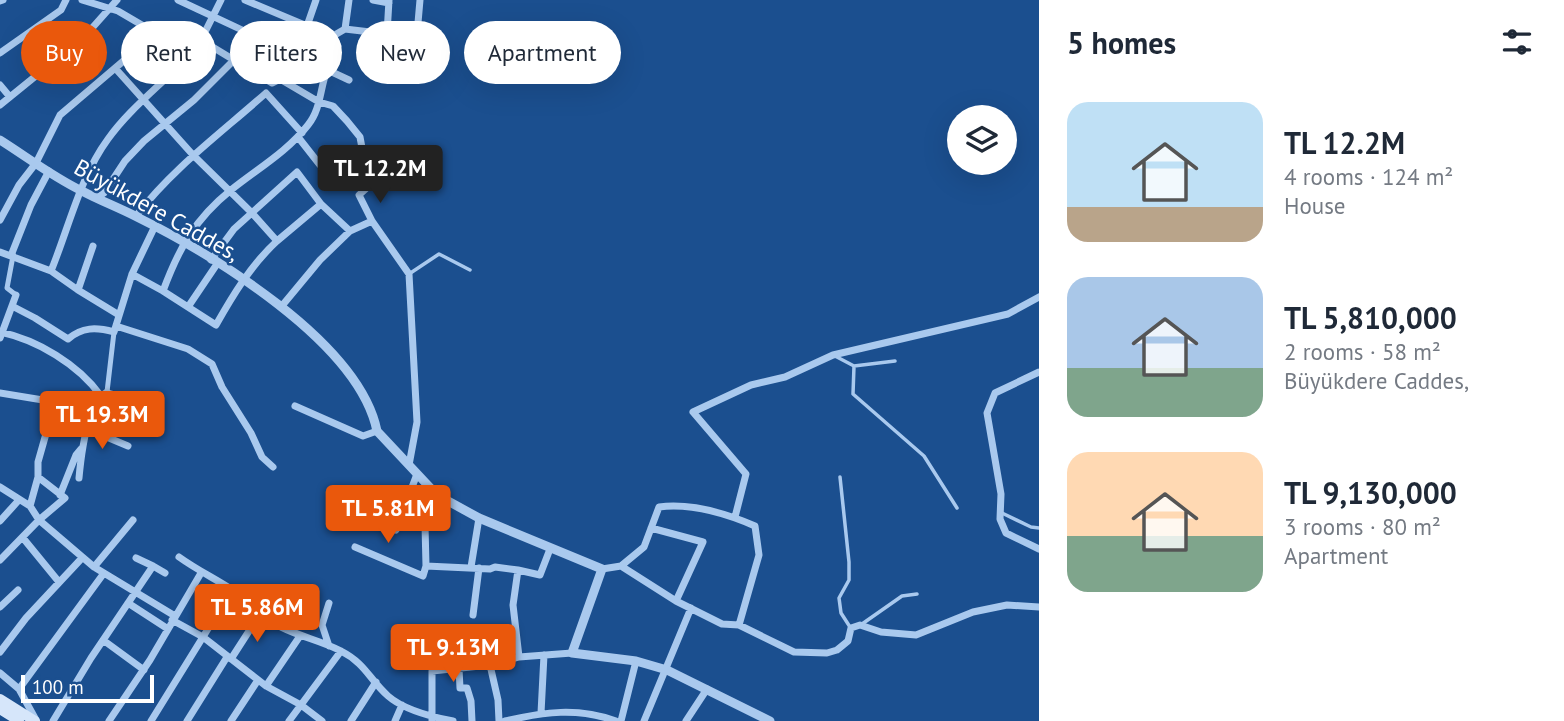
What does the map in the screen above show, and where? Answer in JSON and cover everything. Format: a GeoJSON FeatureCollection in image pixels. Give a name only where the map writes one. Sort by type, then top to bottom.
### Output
{"type":"FeatureCollection","features":[{"type":"Feature","properties":{"kind":"main road"},"geometry":{"type":"LineString","coordinates":[[0,699],[36,721]]}},
{"type":"Feature","properties":{"kind":"main road"},"geometry":{"type":"LineString","coordinates":[[0,709],[19,721]]}},
{"type":"Feature","properties":{"kind":"street"},"geometry":{"type":"LineString","coordinates":[[0,52],[61,10],[66,0]]}},
{"type":"Feature","properties":{"kind":"street"},"geometry":{"type":"LineString","coordinates":[[82,0],[135,21]]}},
{"type":"Feature","properties":{"kind":"street"},"geometry":{"type":"LineString","coordinates":[[0,105],[85,36],[117,0]]}},
{"type":"Feature","properties":{"kind":"street"},"geometry":{"type":"LineString","coordinates":[[178,0],[230,24]]}},
{"type":"Feature","properties":{"kind":"street"},"geometry":{"type":"LineString","coordinates":[[210,21],[221,0]]}},
{"type":"Feature","properties":{"kind":"street"},"geometry":{"type":"LineString","coordinates":[[245,0],[296,21]]}},
{"type":"Feature","properties":{"kind":"street"},"geometry":{"type":"LineString","coordinates":[[273,10],[278,0]]}},
{"type":"Feature","properties":{"kind":"street"},"geometry":{"type":"LineString","coordinates":[[309,21],[316,0]]}},
{"type":"Feature","properties":{"kind":"street"},"geometry":{"type":"LineString","coordinates":[[345,29],[349,0]]}},
{"type":"Feature","properties":{"kind":"street"},"geometry":{"type":"LineString","coordinates":[[373,0],[389,1],[388,21]]}},
{"type":"Feature","properties":{"kind":"street"},"geometry":{"type":"LineString","coordinates":[[418,21],[419,0]]}},
{"type":"Feature","properties":{"kind":"street"},"geometry":{"type":"LineString","coordinates":[[342,31],[356,30]]}},
{"type":"Feature","properties":{"kind":"street"},"geometry":{"type":"LineString","coordinates":[[0,220],[19,185],[36,163],[60,115],[121,63]]}},
{"type":"Feature","properties":{"kind":"street"},"geometry":{"type":"LineString","coordinates":[[97,198],[104,193],[125,161],[230,64]]}},
{"type":"Feature","properties":{"kind":"street"},"geometry":{"type":"LineString","coordinates":[[115,68],[193,155],[251,212],[277,242]]}},
{"type":"Feature","properties":{"kind":"street"},"geometry":{"type":"LineString","coordinates":[[342,77],[349,80]]}},
{"type":"Feature","properties":{"kind":"street"},"geometry":{"type":"LineString","coordinates":[[51,271],[82,185],[106,141],[122,121],[162,84]]}},
{"type":"Feature","properties":{"kind":"street"},"geometry":{"type":"LineString","coordinates":[[136,216],[157,189],[272,88],[272,84]]}},
{"type":"Feature","properties":{"kind":"street"},"geometry":{"type":"LineString","coordinates":[[288,84],[319,102],[333,106],[360,137],[369,186],[359,195],[372,221],[409,274],[417,422],[409,465]]}},
{"type":"Feature","properties":{"kind":"street"},"geometry":{"type":"LineString","coordinates":[[163,291],[183,242],[211,207],[300,135],[311,121],[324,84]]}},
{"type":"Feature","properties":{"kind":"street"},"geometry":{"type":"LineString","coordinates":[[0,85],[9,97]]}},
{"type":"Feature","properties":{"kind":"street"},"geometry":{"type":"LineString","coordinates":[[266,93],[320,165]]}},
{"type":"Feature","properties":{"kind":"street","name":"Büyükdere Caddes,"},"geometry":{"type":"LineString","coordinates":[[0,139],[81,191],[136,216],[183,242],[281,307],[321,341],[353,378],[375,419],[377,431],[437,495],[479,518],[602,569]]}},
{"type":"Feature","properties":{"kind":"street"},"geometry":{"type":"LineString","coordinates":[[49,172],[31,205],[12,253],[7,288],[16,295],[0,334],[22,337],[42,347],[104,394],[122,396]]}},
{"type":"Feature","properties":{"kind":"street"},"geometry":{"type":"LineString","coordinates":[[188,307],[234,229],[297,172],[321,204],[350,232]]}},
{"type":"Feature","properties":{"kind":"street"},"geometry":{"type":"LineString","coordinates":[[132,274],[216,325],[243,280],[260,259],[321,204]]}},
{"type":"Feature","properties":{"kind":"street"},"geometry":{"type":"LineString","coordinates":[[281,307],[320,260],[350,232],[372,221]]}},
{"type":"Feature","properties":{"kind":"street"},"geometry":{"type":"LineString","coordinates":[[79,478],[87,427],[104,394],[119,315],[132,274],[155,226]]}},
{"type":"Feature","properties":{"kind":"street"},"geometry":{"type":"LineString","coordinates":[[78,290],[93,246]]}},
{"type":"Feature","properties":{"kind":"street"},"geometry":{"type":"LineString","coordinates":[[0,252],[51,271],[119,315]]}},
{"type":"Feature","properties":{"kind":"street"},"geometry":{"type":"LineString","coordinates":[[735,517],[746,474],[693,412],[751,385],[785,377],[833,355],[1008,313],[1039,297]]}},
{"type":"Feature","properties":{"kind":"street"},"geometry":{"type":"LineString","coordinates":[[12,306],[68,339],[80,330],[115,329],[188,349],[212,364],[262,457],[273,467]]}},
{"type":"Feature","properties":{"kind":"street"},"geometry":{"type":"LineString","coordinates":[[1039,372],[995,393],[987,413],[1001,494],[1000,519],[1006,533],[1039,549]]}},
{"type":"Feature","properties":{"kind":"street"},"geometry":{"type":"LineString","coordinates":[[0,393],[55,402]]}},
{"type":"Feature","properties":{"kind":"street"},"geometry":{"type":"LineString","coordinates":[[55,402],[59,417],[128,446]]}},
{"type":"Feature","properties":{"kind":"street"},"geometry":{"type":"LineString","coordinates":[[30,506],[38,477],[38,462],[55,402]]}},
{"type":"Feature","properties":{"kind":"street"},"geometry":{"type":"LineString","coordinates":[[295,406],[363,436],[377,431]]}},
{"type":"Feature","properties":{"kind":"street"},"geometry":{"type":"LineString","coordinates":[[60,495],[76,455],[82,448]]}},
{"type":"Feature","properties":{"kind":"street"},"geometry":{"type":"LineString","coordinates":[[385,523],[396,530],[416,474]]}},
{"type":"Feature","properties":{"kind":"street"},"geometry":{"type":"LineString","coordinates":[[0,560],[65,498],[38,477]]}},
{"type":"Feature","properties":{"kind":"street"},"geometry":{"type":"LineString","coordinates":[[0,487],[18,501],[30,506],[39,520],[94,567],[203,637],[266,686],[301,705],[322,721]]}},
{"type":"Feature","properties":{"kind":"street"},"geometry":{"type":"LineString","coordinates":[[355,547],[423,576],[426,566],[425,525],[437,495]]}},
{"type":"Feature","properties":{"kind":"street"},"geometry":{"type":"LineString","coordinates":[[0,521],[18,501]]}},
{"type":"Feature","properties":{"kind":"street"},"geometry":{"type":"LineString","coordinates":[[572,653],[602,569],[621,566],[643,547],[659,507],[679,505],[735,517],[755,526],[759,555],[739,625]]}},
{"type":"Feature","properties":{"kind":"street"},"geometry":{"type":"LineString","coordinates":[[473,615],[479,518]]}},
{"type":"Feature","properties":{"kind":"street"},"geometry":{"type":"LineString","coordinates":[[94,567],[133,520]]}},
{"type":"Feature","properties":{"kind":"street"},"geometry":{"type":"LineString","coordinates":[[651,528],[703,542],[676,601]]}},
{"type":"Feature","properties":{"kind":"street"},"geometry":{"type":"LineString","coordinates":[[23,538],[60,582]]}},
{"type":"Feature","properties":{"kind":"street"},"geometry":{"type":"LineString","coordinates":[[426,566],[517,570],[540,575],[550,549]]}},
{"type":"Feature","properties":{"kind":"street"},"geometry":{"type":"LineString","coordinates":[[179,557],[232,590],[260,614],[300,636],[341,651],[362,664],[388,696],[402,705],[432,719],[453,721]]}},
{"type":"Feature","properties":{"kind":"street"},"geometry":{"type":"LineString","coordinates":[[0,652],[82,558]]}},
{"type":"Feature","properties":{"kind":"street"},"geometry":{"type":"LineString","coordinates":[[136,558],[165,573]]}},
{"type":"Feature","properties":{"kind":"street"},"geometry":{"type":"LineString","coordinates":[[53,721],[153,566]]}},
{"type":"Feature","properties":{"kind":"street"},"geometry":{"type":"LineString","coordinates":[[621,566],[676,601],[722,624],[739,625],[794,652],[827,653],[837,650],[848,641],[851,628],[860,625],[881,632],[916,635],[945,622],[996,607],[1039,607]]}},
{"type":"Feature","properties":{"kind":"street"},"geometry":{"type":"LineString","coordinates":[[517,570],[513,605],[519,657]]}},
{"type":"Feature","properties":{"kind":"street"},"geometry":{"type":"LineString","coordinates":[[19,689],[104,573]]}},
{"type":"Feature","properties":{"kind":"street"},"geometry":{"type":"LineString","coordinates":[[109,721],[144,670],[201,573]]}},
{"type":"Feature","properties":{"kind":"street"},"geometry":{"type":"LineString","coordinates":[[0,607],[18,590]]}},
{"type":"Feature","properties":{"kind":"street"},"geometry":{"type":"LineString","coordinates":[[151,721],[232,590]]}},
{"type":"Feature","properties":{"kind":"street"},"geometry":{"type":"LineString","coordinates":[[128,603],[168,629]]}},
{"type":"Feature","properties":{"kind":"street"},"geometry":{"type":"LineString","coordinates":[[329,646],[322,625],[330,603]]}},
{"type":"Feature","properties":{"kind":"street"},"geometry":{"type":"LineString","coordinates":[[644,721],[691,608]]}},
{"type":"Feature","properties":{"kind":"street"},"geometry":{"type":"LineString","coordinates":[[187,721],[260,614]]}},
{"type":"Feature","properties":{"kind":"street"},"geometry":{"type":"LineString","coordinates":[[266,686],[300,636]]}},
{"type":"Feature","properties":{"kind":"street"},"geometry":{"type":"LineString","coordinates":[[103,640],[144,670]]}},
{"type":"Feature","properties":{"kind":"street"},"geometry":{"type":"LineString","coordinates":[[289,721],[341,651]]}},
{"type":"Feature","properties":{"kind":"street"},"geometry":{"type":"LineString","coordinates":[[432,719],[432,671],[490,665],[519,657],[572,653],[636,661],[667,670],[767,720]]}},
{"type":"Feature","properties":{"kind":"street"},"geometry":{"type":"LineString","coordinates":[[538,716],[544,654]]}},
{"type":"Feature","properties":{"kind":"street"},"geometry":{"type":"LineString","coordinates":[[505,721],[569,710],[613,720],[636,661]]}},
{"type":"Feature","properties":{"kind":"street"},"geometry":{"type":"LineString","coordinates":[[490,665],[498,700],[499,721]]}},
{"type":"Feature","properties":{"kind":"street"},"geometry":{"type":"LineString","coordinates":[[459,669],[460,688],[467,688],[471,701],[472,721]]}},
{"type":"Feature","properties":{"kind":"street"},"geometry":{"type":"LineString","coordinates":[[0,673],[19,689],[36,721]]}},
{"type":"Feature","properties":{"kind":"street"},"geometry":{"type":"LineString","coordinates":[[231,721],[258,680]]}},
{"type":"Feature","properties":{"kind":"street"},"geometry":{"type":"LineString","coordinates":[[351,721],[376,682]]}},
{"type":"Feature","properties":{"kind":"street"},"geometry":{"type":"LineString","coordinates":[[687,721],[707,689]]}},
{"type":"Feature","properties":{"kind":"street"},"geometry":{"type":"LineString","coordinates":[[395,721],[402,705]]}},
{"type":"Feature","properties":{"kind":"street"},"geometry":{"type":"LineString","coordinates":[[569,710],[570,721]]}},
{"type":"Feature","properties":{"kind":"lane"},"geometry":{"type":"LineString","coordinates":[[409,274],[439,254],[470,270]]}},
{"type":"Feature","properties":{"kind":"lane"},"geometry":{"type":"LineString","coordinates":[[833,355],[854,366],[895,361]]}},
{"type":"Feature","properties":{"kind":"lane"},"geometry":{"type":"LineString","coordinates":[[854,366],[853,394],[924,456],[957,508]]}},
{"type":"Feature","properties":{"kind":"lane"},"geometry":{"type":"LineString","coordinates":[[840,477],[849,580],[839,598],[841,613],[851,628]]}},
{"type":"Feature","properties":{"kind":"lane"},"geometry":{"type":"LineString","coordinates":[[1000,512],[1031,527],[1039,528]]}},
{"type":"Feature","properties":{"kind":"lane"},"geometry":{"type":"LineString","coordinates":[[860,625],[902,596],[916,594]]}}]}
